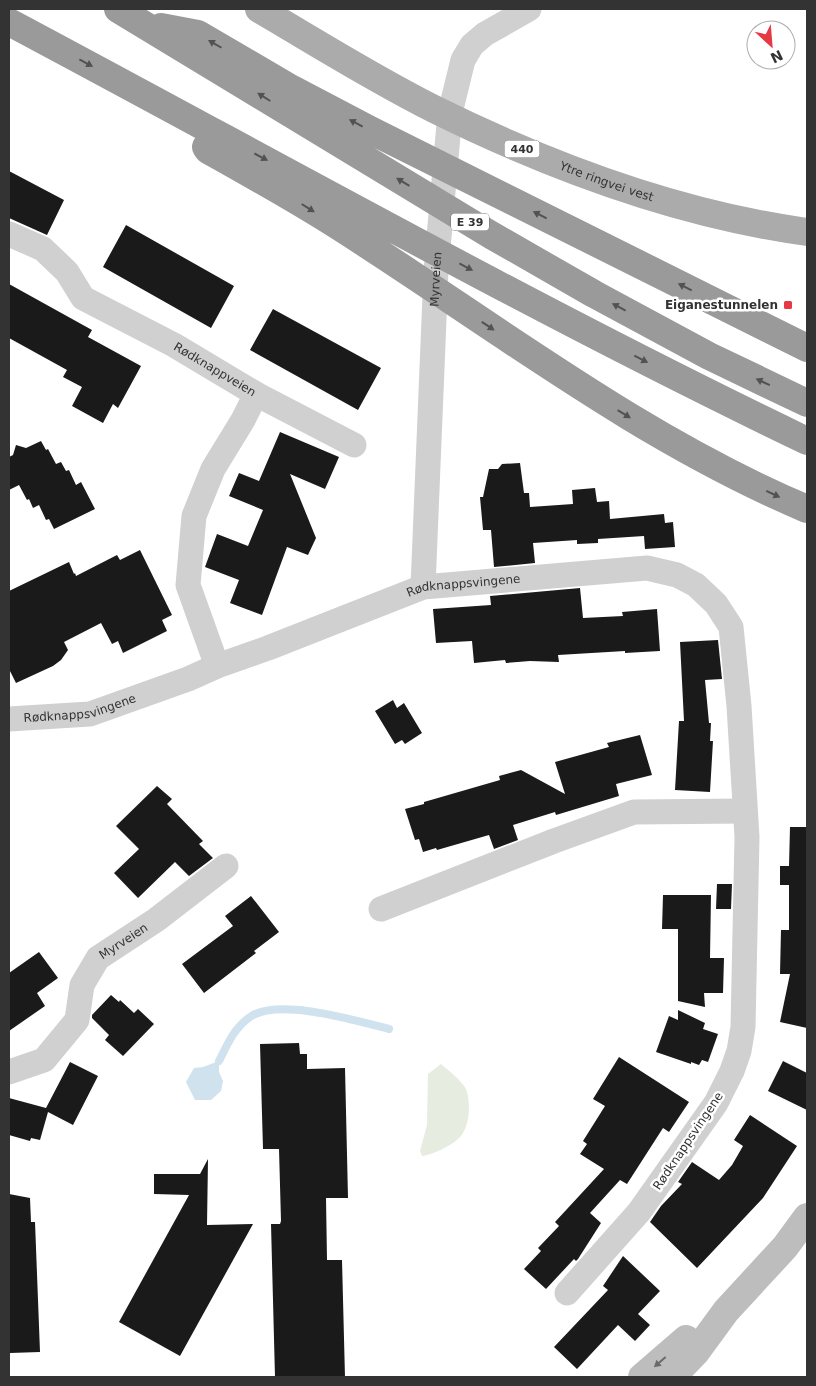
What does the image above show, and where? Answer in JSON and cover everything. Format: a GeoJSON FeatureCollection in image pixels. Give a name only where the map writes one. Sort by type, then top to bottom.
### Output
{"type":"FeatureCollection","features":[{"type":"Feature","properties":{"kind":"highway","name":"E 39"},"geometry":{"type":"LineString","coordinates":[[118,9],[411,187],[577,284],[709,356],[807,403]]}},
{"type":"Feature","properties":{"kind":"highway"},"geometry":{"type":"LineString","coordinates":[[9,22],[587,331],[807,441]]}},
{"type":"Feature","properties":{"kind":"highway","name":"E 39"},"geometry":{"type":"LineString","coordinates":[[142,23],[198,34],[292,89],[370,130],[807,348]]}},
{"type":"Feature","properties":{"kind":"highway"},"geometry":{"type":"LineString","coordinates":[[187,118],[208,150],[336,224],[590,393],[660,435],[739,478],[807,509]]}},
{"type":"Feature","properties":{"kind":"main road","name":"Ytre ringvei vest"},"geometry":{"type":"LineString","coordinates":[[259,9],[432,108],[544,158],[624,188],[675,204],[766,226],[807,232]]}},
{"type":"Feature","properties":{"kind":"main road"},"geometry":{"type":"LineString","coordinates":[[672,1377],[696,1352],[726,1311],[761,1275],[807,1218]]}},
{"type":"Feature","properties":{"kind":"main road"},"geometry":{"type":"LineString","coordinates":[[642,1377],[684,1341],[726,1311]]}},
{"type":"Feature","properties":{"kind":"street","name":"Myrveien"},"geometry":{"type":"LineString","coordinates":[[423,587],[436,261],[446,145],[454,93],[463,60],[472,45],[484,34],[529,9]]}},
{"type":"Feature","properties":{"kind":"street","name":"Rødknappveien"},"geometry":{"type":"LineString","coordinates":[[9,234],[43,249],[67,272],[84,298],[174,345],[256,394],[243,420],[213,469],[194,516],[188,585],[217,666]]}},
{"type":"Feature","properties":{"kind":"street"},"geometry":{"type":"LineString","coordinates":[[256,394],[354,445]]}},
{"type":"Feature","properties":{"kind":"street","name":"Rødknappsvingene"},"geometry":{"type":"LineString","coordinates":[[9,719],[90,714],[188,679],[217,666],[423,587],[648,568],[678,575],[696,585],[716,604],[731,628],[739,706],[747,854],[743,1026],[739,1051],[732,1071],[716,1103],[639,1212],[567,1293]]}},
{"type":"Feature","properties":{"kind":"street"},"geometry":{"type":"LineString","coordinates":[[381,909],[554,841],[634,812],[744,811]]}},
{"type":"Feature","properties":{"kind":"street","name":"Myrveien"},"geometry":{"type":"LineString","coordinates":[[9,1072],[44,1060],[77,1020],[82,985],[98,958],[156,920],[226,866]]}},
{"type":"Feature","properties":{"kind":"shaded area"},"geometry":{"type":"Polygon","coordinates":[[[441,1064],[466,1089],[469,1107],[468,1121],[463,1133],[457,1140],[442,1149],[422,1156],[420,1151],[427,1125],[428,1074],[441,1064]]]}},
{"type":"Feature","properties":{"kind":"water"},"geometry":{"type":"Polygon","coordinates":[[[219,1061],[219,1072],[223,1081],[221,1091],[211,1100],[195,1100],[186,1082],[194,1068],[219,1061]]]}},
{"type":"Feature","properties":{"kind":"building"},"geometry":{"type":"Polygon","coordinates":[[[9,171],[64,200],[47,235],[9,218],[9,171]]]}},
{"type":"Feature","properties":{"kind":"building"},"geometry":{"type":"Polygon","coordinates":[[[126,225],[234,286],[211,328],[103,267],[126,225]]]}},
{"type":"Feature","properties":{"kind":"building"},"geometry":{"type":"Polygon","coordinates":[[[9,284],[92,330],[88,337],[141,366],[118,408],[113,404],[103,423],[72,406],[82,387],[63,377],[67,370],[9,338],[9,284]]]}},
{"type":"Feature","properties":{"kind":"building"},"geometry":{"type":"Polygon","coordinates":[[[273,309],[381,368],[358,410],[250,350],[273,309]]]}},
{"type":"Feature","properties":{"kind":"building"},"geometry":{"type":"Polygon","coordinates":[[[280,432],[339,457],[325,489],[290,474],[316,538],[308,555],[287,547],[262,615],[230,603],[239,580],[205,567],[217,534],[248,546],[263,510],[229,496],[239,473],[259,481],[280,432]]]}},
{"type":"Feature","properties":{"kind":"building"},"geometry":{"type":"Polygon","coordinates":[[[41,441],[56,464],[61,462],[66,471],[69,470],[76,485],[81,482],[95,509],[54,529],[49,519],[46,520],[39,505],[33,508],[19,485],[9,490],[9,457],[13,455],[16,445],[26,448],[41,441]]]}},
{"type":"Feature","properties":{"kind":"building"},"geometry":{"type":"Polygon","coordinates":[[[520,463],[524,493],[529,493],[530,507],[573,504],[572,490],[595,488],[597,502],[609,501],[610,519],[664,514],[665,523],[673,522],[675,547],[645,549],[644,536],[598,539],[598,543],[577,544],[577,540],[533,543],[535,563],[494,567],[491,530],[483,530],[480,497],[483,497],[489,469],[498,469],[502,464],[520,463]]]}},
{"type":"Feature","properties":{"kind":"building"},"geometry":{"type":"Polygon","coordinates":[[[140,550],[172,615],[162,620],[167,631],[123,653],[118,641],[112,644],[101,623],[64,642],[68,650],[61,660],[53,666],[16,683],[9,669],[9,591],[69,562],[76,576],[117,555],[120,560],[140,550]]]}},
{"type":"Feature","properties":{"kind":"building"},"geometry":{"type":"Polygon","coordinates":[[[580,588],[583,618],[623,616],[622,612],[657,609],[660,651],[558,655],[559,662],[530,661],[506,663],[505,660],[474,663],[472,641],[436,643],[433,609],[491,605],[490,596],[580,588]]]}},
{"type":"Feature","properties":{"kind":"building"},"geometry":{"type":"Polygon","coordinates":[[[718,640],[722,679],[705,680],[709,723],[711,723],[710,741],[713,741],[710,792],[675,790],[679,721],[684,721],[680,642],[718,640]]]}},
{"type":"Feature","properties":{"kind":"building"},"geometry":{"type":"Polygon","coordinates":[[[393,700],[397,708],[404,703],[422,733],[405,744],[402,740],[395,744],[375,711],[393,700]]]}},
{"type":"Feature","properties":{"kind":"building"},"geometry":{"type":"Polygon","coordinates":[[[640,735],[652,775],[616,784],[619,796],[556,815],[555,812],[513,825],[518,840],[494,849],[489,835],[437,850],[436,848],[423,852],[419,839],[415,840],[405,809],[500,780],[499,776],[521,770],[565,794],[555,762],[609,747],[607,743],[640,735]]]}},
{"type":"Feature","properties":{"kind":"building"},"geometry":{"type":"Polygon","coordinates":[[[157,786],[172,799],[167,804],[203,841],[199,844],[213,858],[189,876],[175,862],[138,898],[114,873],[139,849],[116,826],[157,786]]]}},
{"type":"Feature","properties":{"kind":"building"},"geometry":{"type":"Polygon","coordinates":[[[790,827],[807,827],[807,1028],[780,1022],[790,974],[780,974],[781,930],[789,930],[789,885],[780,885],[780,866],[789,866],[790,827]]]}},
{"type":"Feature","properties":{"kind":"building"},"geometry":{"type":"Polygon","coordinates":[[[717,884],[732,884],[731,909],[716,909],[717,884]]]}},
{"type":"Feature","properties":{"kind":"building"},"geometry":{"type":"Polygon","coordinates":[[[663,895],[711,895],[710,958],[724,958],[723,993],[704,993],[705,1007],[678,1001],[678,929],[662,929],[663,895]]]}},
{"type":"Feature","properties":{"kind":"building"},"geometry":{"type":"Polygon","coordinates":[[[251,896],[279,932],[254,951],[256,953],[204,993],[182,964],[233,926],[225,916],[251,896]]]}},
{"type":"Feature","properties":{"kind":"building"},"geometry":{"type":"Polygon","coordinates":[[[39,952],[58,978],[37,993],[45,1006],[9,1031],[9,973],[39,952]]]}},
{"type":"Feature","properties":{"kind":"building"},"geometry":{"type":"Polygon","coordinates":[[[111,995],[119,1002],[120,1000],[134,1013],[138,1009],[154,1024],[123,1056],[105,1040],[109,1035],[92,1018],[92,1015],[111,995]]]}},
{"type":"Feature","properties":{"kind":"building"},"geometry":{"type":"Polygon","coordinates":[[[678,1010],[705,1023],[703,1029],[718,1034],[708,1062],[702,1060],[699,1065],[691,1062],[691,1064],[656,1052],[669,1016],[678,1020],[678,1010]]]}},
{"type":"Feature","properties":{"kind":"building"},"geometry":{"type":"Polygon","coordinates":[[[299,1043],[300,1054],[307,1054],[307,1069],[345,1068],[348,1198],[326,1198],[327,1260],[342,1260],[345,1377],[275,1377],[271,1224],[280,1224],[281,1221],[279,1149],[263,1149],[260,1044],[299,1043]]]}},
{"type":"Feature","properties":{"kind":"building"},"geometry":{"type":"Polygon","coordinates":[[[619,1057],[689,1102],[669,1132],[663,1128],[627,1184],[620,1180],[590,1213],[601,1223],[578,1259],[576,1261],[574,1259],[546,1289],[524,1269],[541,1251],[538,1248],[559,1226],[555,1222],[604,1169],[580,1154],[587,1144],[583,1141],[605,1106],[593,1099],[619,1057]]]}},
{"type":"Feature","properties":{"kind":"building"},"geometry":{"type":"Polygon","coordinates":[[[783,1061],[807,1073],[807,1110],[768,1091],[783,1061]]]}},
{"type":"Feature","properties":{"kind":"building"},"geometry":{"type":"Polygon","coordinates":[[[70,1062],[98,1076],[73,1125],[48,1112],[40,1140],[31,1138],[30,1141],[9,1135],[9,1098],[46,1108],[70,1062]]]}},
{"type":"Feature","properties":{"kind":"building"},"geometry":{"type":"Polygon","coordinates":[[[750,1115],[797,1146],[763,1198],[697,1268],[650,1222],[661,1206],[682,1184],[678,1182],[692,1162],[719,1180],[732,1165],[743,1146],[734,1140],[750,1115]]]}},
{"type":"Feature","properties":{"kind":"building"},"geometry":{"type":"Polygon","coordinates":[[[208,1159],[207,1225],[253,1224],[180,1356],[119,1322],[189,1195],[154,1194],[154,1174],[200,1174],[208,1159]]]}},
{"type":"Feature","properties":{"kind":"building"},"geometry":{"type":"Polygon","coordinates":[[[9,1194],[30,1198],[31,1222],[35,1222],[40,1352],[10,1353],[9,1194]]]}},
{"type":"Feature","properties":{"kind":"building"},"geometry":{"type":"Polygon","coordinates":[[[623,1256],[660,1291],[638,1314],[650,1325],[635,1341],[618,1325],[577,1369],[554,1347],[608,1290],[603,1286],[623,1256]]]}},
{"type":"Feature","properties":{"kind":"waterway"},"geometry":{"type":"LineString","coordinates":[[219,1061],[232,1037],[244,1021],[263,1011],[279,1009],[318,1012],[389,1029]]}},
{"type":"Feature","properties":{"kind":"place","name":"Eiganestunnelen"},"geometry":{"type":"Point","coordinates":[788,305]}}]}
